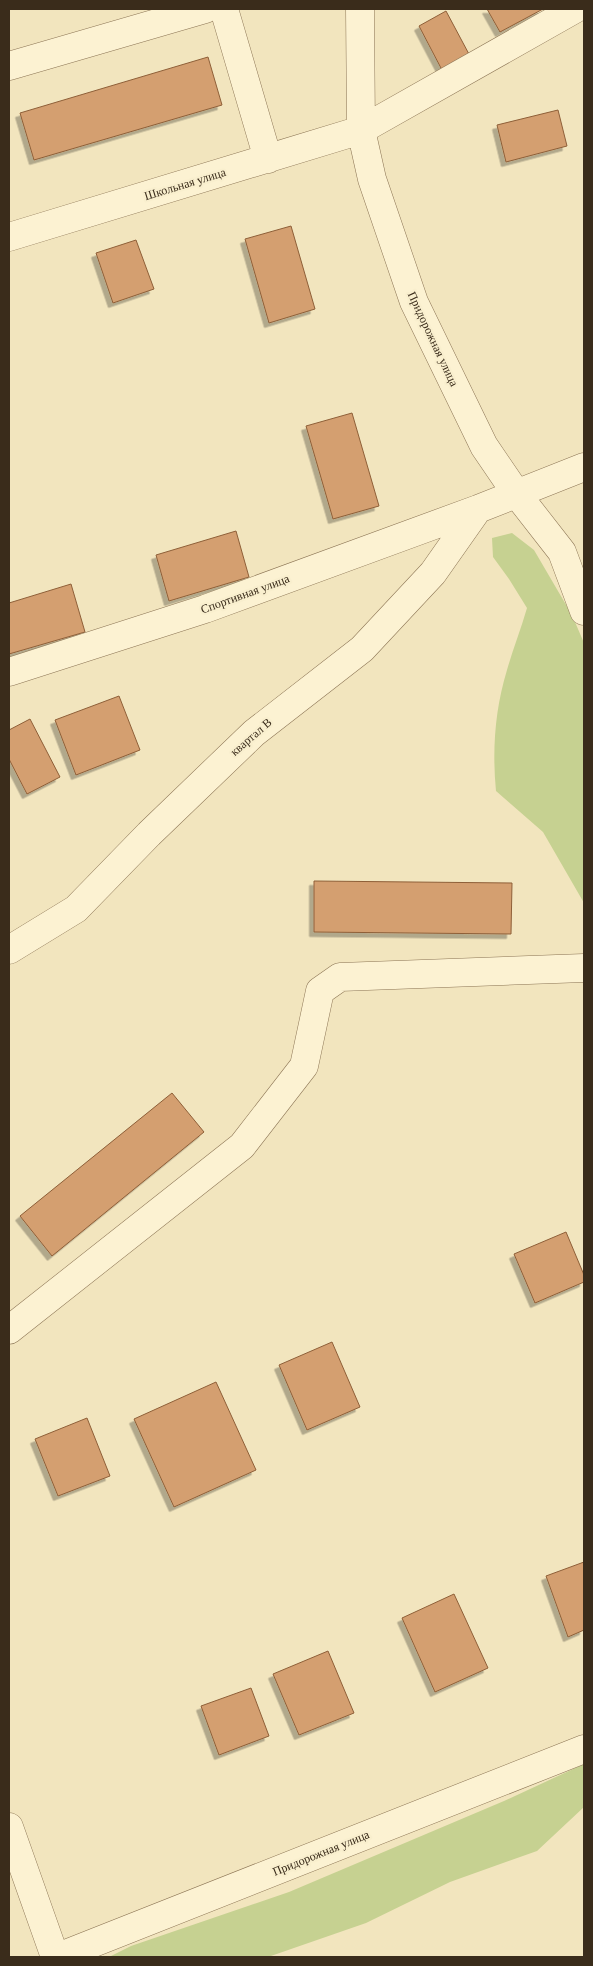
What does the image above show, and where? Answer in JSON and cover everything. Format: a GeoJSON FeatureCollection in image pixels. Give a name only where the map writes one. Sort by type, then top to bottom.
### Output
{"type":"FeatureCollection","features":[{"type":"Feature","properties":{"kind":"street"},"geometry":{"type":"LineString","coordinates":[[9,66],[205,9]]}},
{"type":"Feature","properties":{"kind":"street"},"geometry":{"type":"LineString","coordinates":[[224,9],[268,159]]}},
{"type":"Feature","properties":{"kind":"street","name":"Придорожная улица"},"geometry":{"type":"LineString","coordinates":[[360,9],[361,130],[372,180],[414,302],[484,446],[516,493],[562,552],[584,610]]}},
{"type":"Feature","properties":{"kind":"street","name":"Школьная улица"},"geometry":{"type":"LineString","coordinates":[[9,237],[361,130],[575,9]]}},
{"type":"Feature","properties":{"kind":"street","name":"Спортивная улица"},"geometry":{"type":"LineString","coordinates":[[9,672],[205,609],[478,509],[584,467]]}},
{"type":"Feature","properties":{"kind":"street","name":"квартал В"},"geometry":{"type":"LineString","coordinates":[[9,950],[76,909],[149,834],[254,732],[362,648],[433,573],[478,509]]}},
{"type":"Feature","properties":{"kind":"street"},"geometry":{"type":"LineString","coordinates":[[9,1330],[242,1146],[304,1066],[320,991],[340,977],[584,968]]}},
{"type":"Feature","properties":{"kind":"street","name":"Придорожная улица"},"geometry":{"type":"LineString","coordinates":[[56,1957],[584,1749]]}},
{"type":"Feature","properties":{"kind":"street"},"geometry":{"type":"LineString","coordinates":[[9,1827],[56,1957]]}},
{"type":"Feature","properties":{"kind":"green space"},"geometry":{"type":"Polygon","coordinates":[[[512,533],[534,550],[572,615],[584,643],[584,903],[543,832],[496,791],[494,760],[497,715],[509,662],[527,608],[493,557],[492,538],[512,533]]]}},
{"type":"Feature","properties":{"kind":"green space"},"geometry":{"type":"Polygon","coordinates":[[[584,1764],[584,1807],[537,1851],[450,1882],[366,1923],[268,1957],[109,1957],[131,1946],[289,1892],[504,1801],[584,1764]]]}},
{"type":"Feature","properties":{"kind":"building"},"geometry":{"type":"Polygon","coordinates":[[[487,9],[543,9],[500,32],[487,9]]]}},
{"type":"Feature","properties":{"kind":"building"},"geometry":{"type":"Polygon","coordinates":[[[446,11],[470,56],[442,70],[419,26],[446,11]]]}},
{"type":"Feature","properties":{"kind":"building"},"geometry":{"type":"Polygon","coordinates":[[[208,57],[222,105],[34,160],[20,113],[208,57]]]}},
{"type":"Feature","properties":{"kind":"building"},"geometry":{"type":"Polygon","coordinates":[[[558,110],[567,146],[506,162],[497,125],[558,110]]]}},
{"type":"Feature","properties":{"kind":"building"},"geometry":{"type":"Polygon","coordinates":[[[291,226],[315,309],[269,323],[245,239],[291,226]]]}},
{"type":"Feature","properties":{"kind":"building"},"geometry":{"type":"Polygon","coordinates":[[[136,240],[154,289],[113,303],[96,253],[136,240]]]}},
{"type":"Feature","properties":{"kind":"building"},"geometry":{"type":"Polygon","coordinates":[[[352,413],[379,506],[333,519],[306,426],[352,413]]]}},
{"type":"Feature","properties":{"kind":"building"},"geometry":{"type":"Polygon","coordinates":[[[236,531],[249,577],[169,601],[156,555],[236,531]]]}},
{"type":"Feature","properties":{"kind":"building"},"geometry":{"type":"Polygon","coordinates":[[[71,584],[85,632],[9,654],[9,603],[71,584]]]}},
{"type":"Feature","properties":{"kind":"building"},"geometry":{"type":"Polygon","coordinates":[[[119,696],[140,750],[76,775],[55,720],[119,696]]]}},
{"type":"Feature","properties":{"kind":"building"},"geometry":{"type":"Polygon","coordinates":[[[30,719],[60,777],[27,794],[9,759],[9,730],[30,719]]]}},
{"type":"Feature","properties":{"kind":"building"},"geometry":{"type":"Polygon","coordinates":[[[314,881],[512,883],[511,934],[314,932],[314,881]]]}},
{"type":"Feature","properties":{"kind":"building"},"geometry":{"type":"Polygon","coordinates":[[[172,1093],[204,1132],[52,1256],[20,1216],[172,1093]]]}},
{"type":"Feature","properties":{"kind":"building"},"geometry":{"type":"Polygon","coordinates":[[[566,1232],[584,1275],[584,1282],[535,1303],[514,1254],[566,1232]]]}},
{"type":"Feature","properties":{"kind":"building"},"geometry":{"type":"Polygon","coordinates":[[[332,1342],[360,1407],[307,1430],[279,1365],[332,1342]]]}},
{"type":"Feature","properties":{"kind":"building"},"geometry":{"type":"Polygon","coordinates":[[[216,1382],[256,1470],[174,1507],[134,1419],[216,1382]]]}},
{"type":"Feature","properties":{"kind":"building"},"geometry":{"type":"Polygon","coordinates":[[[87,1418],[110,1476],[58,1496],[35,1439],[87,1418]]]}},
{"type":"Feature","properties":{"kind":"building"},"geometry":{"type":"Polygon","coordinates":[[[584,1562],[584,1630],[568,1637],[546,1576],[584,1562]]]}},
{"type":"Feature","properties":{"kind":"building"},"geometry":{"type":"Polygon","coordinates":[[[454,1594],[488,1668],[435,1692],[402,1618],[454,1594]]]}},
{"type":"Feature","properties":{"kind":"building"},"geometry":{"type":"Polygon","coordinates":[[[328,1651],[354,1713],[299,1735],[273,1674],[328,1651]]]}},
{"type":"Feature","properties":{"kind":"building"},"geometry":{"type":"Polygon","coordinates":[[[251,1688],[269,1736],[219,1755],[201,1706],[251,1688]]]}}]}
